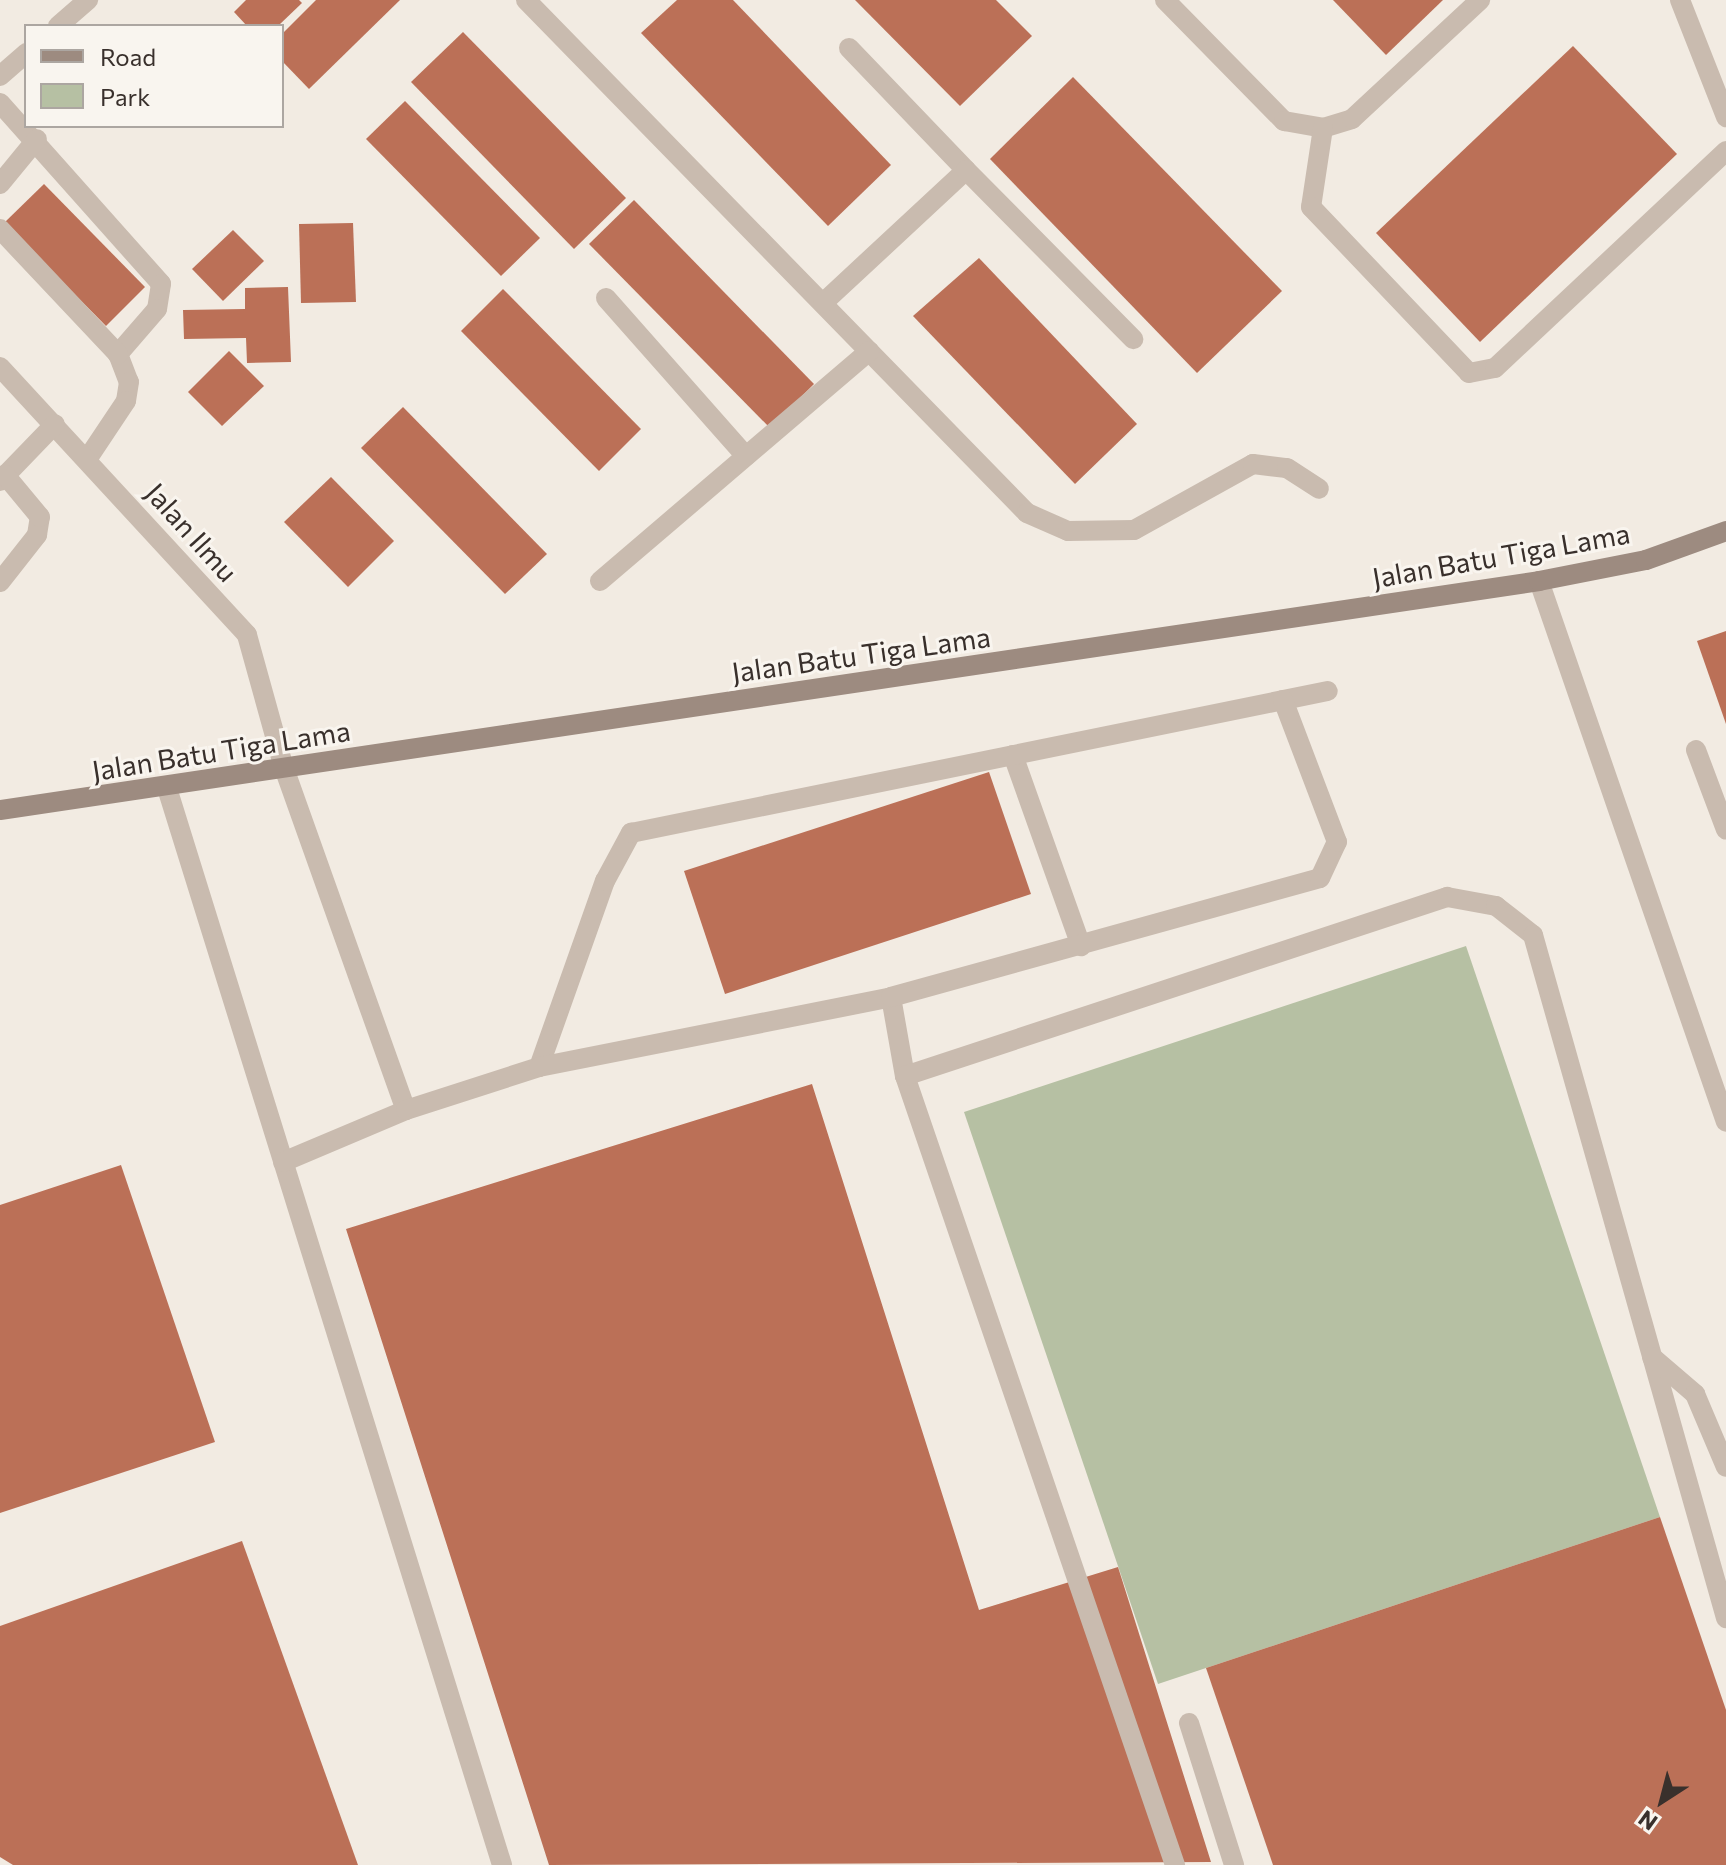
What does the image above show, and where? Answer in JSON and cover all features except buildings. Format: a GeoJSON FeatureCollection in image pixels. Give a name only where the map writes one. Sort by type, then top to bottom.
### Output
{"type":"FeatureCollection","features":[{"type":"Feature","properties":{"kind":"main road","name":"Jalan Batu Tiga Lama"},"geometry":{"type":"LineString","coordinates":[[0,810],[167,788],[1539,581],[1646,560],[1726,531]]}},
{"type":"Feature","properties":{"kind":"lane"},"geometry":{"type":"LineString","coordinates":[[60,24],[88,0]]}},
{"type":"Feature","properties":{"kind":"lane"},"geometry":{"type":"LineString","coordinates":[[526,0],[1027,513],[1068,531],[1134,530],[1253,464],[1287,468],[1319,489]]}},
{"type":"Feature","properties":{"kind":"lane"},"geometry":{"type":"LineString","coordinates":[[1165,0],[1284,121],[1323,128],[1352,119],[1480,0]]}},
{"type":"Feature","properties":{"kind":"lane"},"geometry":{"type":"LineString","coordinates":[[1680,0],[1726,117]]}},
{"type":"Feature","properties":{"kind":"lane"},"geometry":{"type":"LineString","coordinates":[[849,48],[1133,339]]}},
{"type":"Feature","properties":{"kind":"lane"},"geometry":{"type":"LineString","coordinates":[[0,76],[24,55]]}},
{"type":"Feature","properties":{"kind":"lane"},"geometry":{"type":"LineString","coordinates":[[0,103],[24,126]]}},
{"type":"Feature","properties":{"kind":"lane"},"geometry":{"type":"LineString","coordinates":[[26,128],[161,284],[157,309],[118,354]]}},
{"type":"Feature","properties":{"kind":"lane"},"geometry":{"type":"LineString","coordinates":[[1323,128],[1311,207],[1469,373],[1495,368],[1726,151]]}},
{"type":"Feature","properties":{"kind":"lane"},"geometry":{"type":"LineString","coordinates":[[0,184],[37,139]]}},
{"type":"Feature","properties":{"kind":"lane"},"geometry":{"type":"LineString","coordinates":[[823,303],[966,170]]}},
{"type":"Feature","properties":{"kind":"lane"},"geometry":{"type":"LineString","coordinates":[[0,229],[118,354],[129,382],[126,401],[88,458]]}},
{"type":"Feature","properties":{"kind":"lane"},"geometry":{"type":"LineString","coordinates":[[606,298],[746,456]]}},
{"type":"Feature","properties":{"kind":"lane"},"geometry":{"type":"LineString","coordinates":[[600,581],[869,351]]}},
{"type":"Feature","properties":{"kind":"lane","name":"Jalan Ilmu"},"geometry":{"type":"LineString","coordinates":[[0,367],[88,458],[247,635],[284,768],[406,1110]]}},
{"type":"Feature","properties":{"kind":"lane"},"geometry":{"type":"LineString","coordinates":[[0,582],[37,535],[40,517],[2,478],[55,424]]}},
{"type":"Feature","properties":{"kind":"lane"},"geometry":{"type":"LineString","coordinates":[[1539,581],[1724,1110]]}},
{"type":"Feature","properties":{"kind":"lane"},"geometry":{"type":"LineString","coordinates":[[539,1067],[605,881],[631,833],[1328,691]]}},
{"type":"Feature","properties":{"kind":"lane"},"geometry":{"type":"LineString","coordinates":[[283,1162],[406,1110],[539,1067],[891,997],[1320,878],[1337,842],[1283,700]]}},
{"type":"Feature","properties":{"kind":"lane"},"geometry":{"type":"LineString","coordinates":[[1696,750],[1726,830]]}},
{"type":"Feature","properties":{"kind":"lane"},"geometry":{"type":"LineString","coordinates":[[1013,755],[1081,946]]}},
{"type":"Feature","properties":{"kind":"lane"},"geometry":{"type":"LineString","coordinates":[[167,788],[502,1865]]}},
{"type":"Feature","properties":{"kind":"lane"},"geometry":{"type":"LineString","coordinates":[[905,1076],[1447,897],[1496,906],[1533,935],[1726,1618]]}},
{"type":"Feature","properties":{"kind":"lane"},"geometry":{"type":"LineString","coordinates":[[891,997],[905,1076],[1175,1865]]}},
{"type":"Feature","properties":{"kind":"lane"},"geometry":{"type":"LineString","coordinates":[[1652,1357],[1695,1394],[1726,1467]]}},
{"type":"Feature","properties":{"kind":"lane"},"geometry":{"type":"LineString","coordinates":[[1189,1723],[1234,1865]]}},
{"type":"Feature","properties":{"kind":"green space"},"geometry":{"type":"Polygon","coordinates":[[[1466,946],[1660,1517],[1158,1684],[964,1112],[1466,946]]]}}]}
